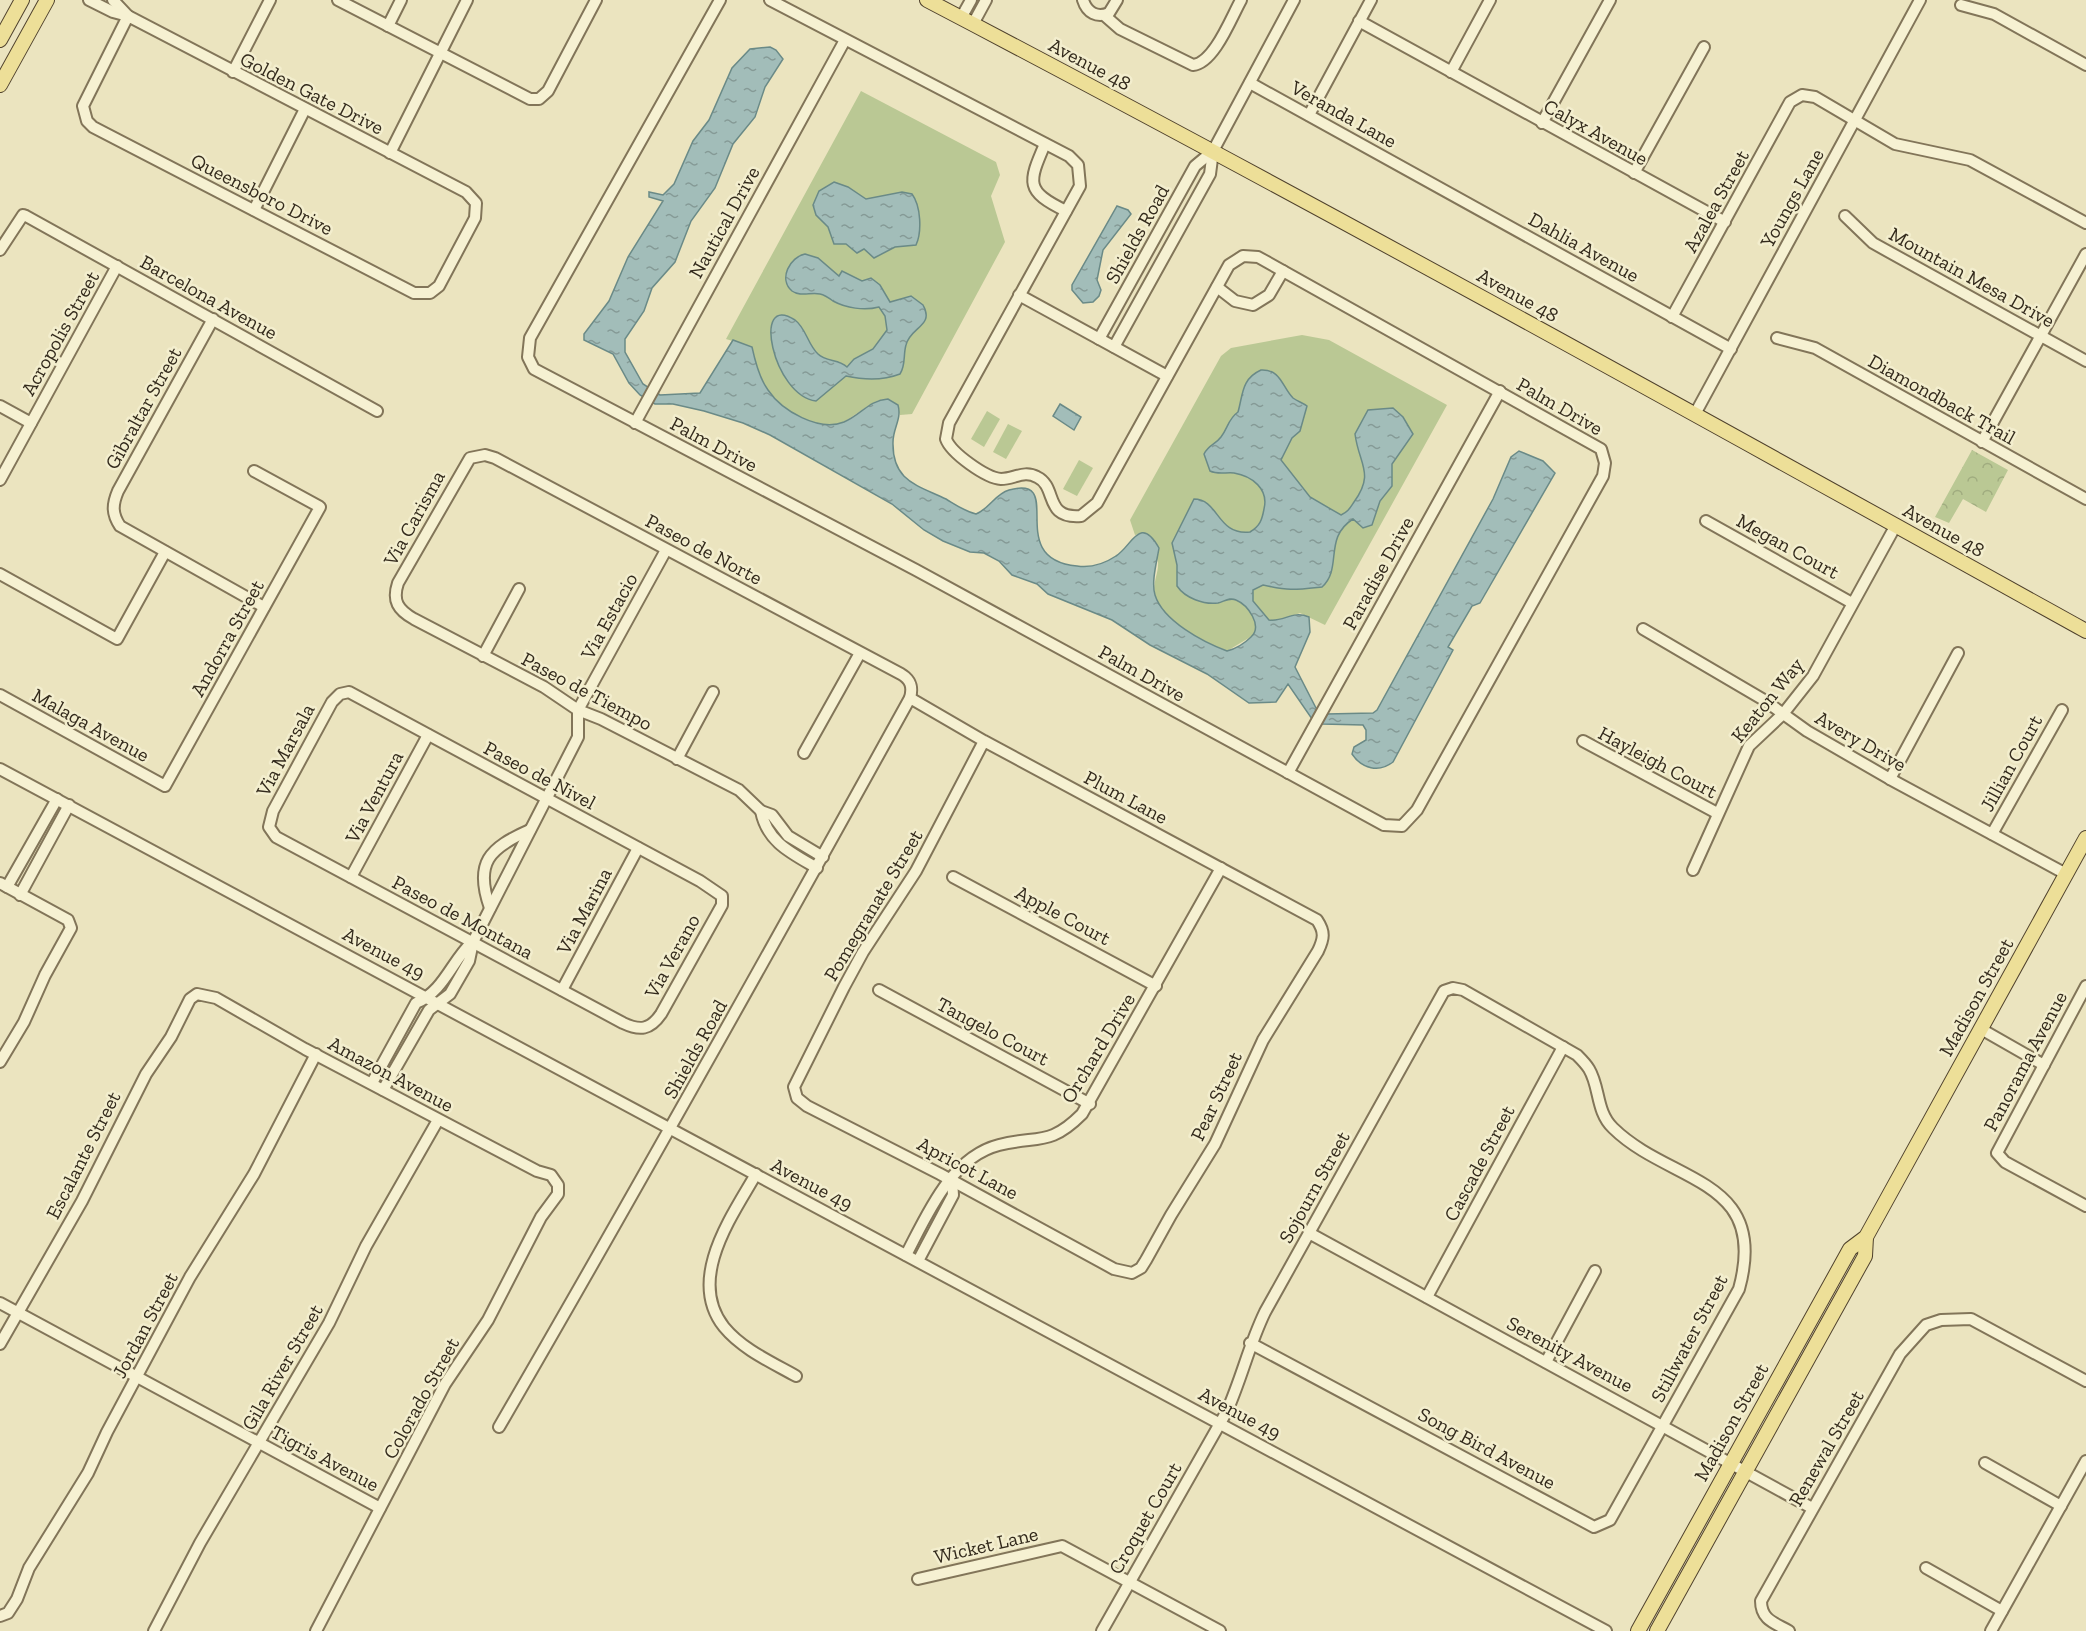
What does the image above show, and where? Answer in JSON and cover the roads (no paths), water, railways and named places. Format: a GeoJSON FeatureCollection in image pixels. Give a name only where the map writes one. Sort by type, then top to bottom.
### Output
{"type":"FeatureCollection","features":[{"type":"Feature","properties":{"kind":"main road"},"geometry":{"type":"LineString","coordinates":[[0,40],[22,0]]}},
{"type":"Feature","properties":{"kind":"main road"},"geometry":{"type":"LineString","coordinates":[[0,85],[47,0]]}},
{"type":"Feature","properties":{"kind":"main road","name":"Avenue 48"},"geometry":{"type":"LineString","coordinates":[[927,0],[1213,151],[2086,631]]}},
{"type":"Feature","properties":{"kind":"main road","name":"Madison Street"},"geometry":{"type":"LineString","coordinates":[[1657,1631],[1864,1256],[1866,1237],[2086,838]]}},
{"type":"Feature","properties":{"kind":"main road","name":"Madison Street"},"geometry":{"type":"LineString","coordinates":[[1638,1631],[1850,1249],[1866,1237]]}},
{"type":"Feature","properties":{"kind":"street","name":"Golden Gate Drive"},"geometry":{"type":"LineString","coordinates":[[89,0],[113,12],[128,16],[466,192],[476,203],[475,218],[439,286],[430,293]]}},
{"type":"Feature","properties":{"kind":"street","name":"Golden Gate Drive"},"geometry":{"type":"LineString","coordinates":[[113,0],[128,16]]}},
{"type":"Feature","properties":{"kind":"street"},"geometry":{"type":"LineString","coordinates":[[233,72],[270,0]]}},
{"type":"Feature","properties":{"kind":"street"},"geometry":{"type":"LineString","coordinates":[[338,0],[530,99],[539,99],[555,80],[596,0]]}},
{"type":"Feature","properties":{"kind":"street"},"geometry":{"type":"LineString","coordinates":[[388,26],[401,0]]}},
{"type":"Feature","properties":{"kind":"street"},"geometry":{"type":"LineString","coordinates":[[390,153],[467,0]]}},
{"type":"Feature","properties":{"kind":"street","name":"Palm Drive"},"geometry":{"type":"LineString","coordinates":[[720,0],[530,338],[528,357],[534,369],[916,570],[1383,825],[1402,826],[1412,817],[1597,486],[1605,470],[1600,449],[1258,257],[1243,256],[1229,265],[1097,503],[1089,512],[1072,517],[1057,510],[1051,503],[1045,483],[1036,476],[1020,474],[998,478],[955,454],[946,439],[949,423],[1080,186],[1081,173],[1074,160],[770,0]]}},
{"type":"Feature","properties":{"kind":"street"},"geometry":{"type":"LineString","coordinates":[[967,21],[971,0]]}},
{"type":"Feature","properties":{"kind":"street"},"geometry":{"type":"LineString","coordinates":[[967,21],[986,0]]}},
{"type":"Feature","properties":{"kind":"street"},"geometry":{"type":"LineString","coordinates":[[1083,0],[1089,11],[1104,15],[1120,28],[1193,65],[1200,64],[1211,54],[1241,0]]}},
{"type":"Feature","properties":{"kind":"street"},"geometry":{"type":"LineString","coordinates":[[1104,15],[1113,9],[1117,0]]}},
{"type":"Feature","properties":{"kind":"street","name":"Shields Road"},"geometry":{"type":"LineString","coordinates":[[1114,347],[1210,174],[1213,151],[1294,0]]}},
{"type":"Feature","properties":{"kind":"street"},"geometry":{"type":"LineString","coordinates":[[1309,115],[1371,0]]}},
{"type":"Feature","properties":{"kind":"street"},"geometry":{"type":"LineString","coordinates":[[1451,72],[1490,0]]}},
{"type":"Feature","properties":{"kind":"street"},"geometry":{"type":"LineString","coordinates":[[1542,123],[1610,0]]}},
{"type":"Feature","properties":{"kind":"street","name":"Youngs Lane"},"geometry":{"type":"LineString","coordinates":[[1695,414],[1920,0]]}},
{"type":"Feature","properties":{"kind":"street"},"geometry":{"type":"LineString","coordinates":[[1962,5],[1994,14],[2086,64]]}},
{"type":"Feature","properties":{"kind":"street","name":"Queensboro Drive"},"geometry":{"type":"LineString","coordinates":[[128,16],[86,97],[83,114],[93,127],[414,293],[430,293]]}},
{"type":"Feature","properties":{"kind":"street","name":"Calyx Avenue"},"geometry":{"type":"LineString","coordinates":[[1359,21],[1725,222]]}},
{"type":"Feature","properties":{"kind":"street","name":"Nautical Drive"},"geometry":{"type":"LineString","coordinates":[[635,423],[845,39]]}},
{"type":"Feature","properties":{"kind":"street"},"geometry":{"type":"LineString","coordinates":[[1634,173],[1704,47]]}},
{"type":"Feature","properties":{"kind":"street","name":"Veranda Lane"},"geometry":{"type":"LineString","coordinates":[[1250,83],[1420,177]]}},
{"type":"Feature","properties":{"kind":"street","name":"Azalea Street"},"geometry":{"type":"LineString","coordinates":[[1672,317],[1790,102],[1802,95],[1815,97],[1854,122]]}},
{"type":"Feature","properties":{"kind":"street"},"geometry":{"type":"LineString","coordinates":[[254,210],[305,109]]}},
{"type":"Feature","properties":{"kind":"street"},"geometry":{"type":"LineString","coordinates":[[1854,122],[1910,149],[1958,156],[1977,163],[2086,223]]}},
{"type":"Feature","properties":{"kind":"street"},"geometry":{"type":"LineString","coordinates":[[1045,144],[1033,171],[1032,184],[1038,195],[1066,211]]}},
{"type":"Feature","properties":{"kind":"street","name":"Shields Road"},"geometry":{"type":"LineString","coordinates":[[1100,339],[1195,166],[1213,151]]}},
{"type":"Feature","properties":{"kind":"street","name":"Dahlia Avenue"},"geometry":{"type":"LineString","coordinates":[[1420,177],[1731,349]]}},
{"type":"Feature","properties":{"kind":"street","name":"Barcelona Avenue"},"geometry":{"type":"LineString","coordinates":[[0,250],[23,215],[377,411]]}},
{"type":"Feature","properties":{"kind":"street","name":"Mountain Mesa Drive"},"geometry":{"type":"LineString","coordinates":[[1845,216],[1873,243],[2086,361]]}},
{"type":"Feature","properties":{"kind":"street"},"geometry":{"type":"LineString","coordinates":[[1982,442],[2086,254]]}},
{"type":"Feature","properties":{"kind":"street","name":"Acropolis Street"},"geometry":{"type":"LineString","coordinates":[[0,480],[117,266]]}},
{"type":"Feature","properties":{"kind":"street"},"geometry":{"type":"LineString","coordinates":[[1217,287],[1235,301],[1253,305],[1269,295],[1283,271]]}},
{"type":"Feature","properties":{"kind":"street"},"geometry":{"type":"LineString","coordinates":[[1019,295],[1167,376]]}},
{"type":"Feature","properties":{"kind":"street","name":"Gibraltar Street"},"geometry":{"type":"LineString","coordinates":[[165,552],[120,526],[114,517],[114,501],[213,320]]}},
{"type":"Feature","properties":{"kind":"street","name":"Diamondback Trail"},"geometry":{"type":"LineString","coordinates":[[1777,338],[1815,348],[2086,499]]}},
{"type":"Feature","properties":{"kind":"street","name":"Paradise Drive"},"geometry":{"type":"LineString","coordinates":[[1288,773],[1500,391]]}},
{"type":"Feature","properties":{"kind":"street"},"geometry":{"type":"LineString","coordinates":[[0,406],[31,423]]}},
{"type":"Feature","properties":{"kind":"street","name":"Paseo de Norte"},"geometry":{"type":"LineString","coordinates":[[476,455],[495,458],[901,674],[911,683]]}},
{"type":"Feature","properties":{"kind":"street","name":"Via Carisma"},"geometry":{"type":"LineString","coordinates":[[396,603],[398,583],[460,471],[476,455]]}},
{"type":"Feature","properties":{"kind":"street","name":"Andorra Street"},"geometry":{"type":"LineString","coordinates":[[165,786],[320,507],[254,471]]}},
{"type":"Feature","properties":{"kind":"street","name":"Megan Court"},"geometry":{"type":"LineString","coordinates":[[1706,521],[1852,603]]}},
{"type":"Feature","properties":{"kind":"street","name":"Keaton Way"},"geometry":{"type":"LineString","coordinates":[[1693,870],[1749,747],[1783,714],[1812,676],[1896,525]]}},
{"type":"Feature","properties":{"kind":"street","name":"Via Estacio"},"geometry":{"type":"LineString","coordinates":[[383,1090],[429,1010],[450,994],[469,961],[473,942],[578,737],[578,710],[666,550]]}},
{"type":"Feature","properties":{"kind":"street"},"geometry":{"type":"LineString","coordinates":[[0,574],[117,639],[165,552],[264,607]]}},
{"type":"Feature","properties":{"kind":"street"},"geometry":{"type":"LineString","coordinates":[[483,656],[519,589]]}},
{"type":"Feature","properties":{"kind":"street","name":"Paseo de Tiempo"},"geometry":{"type":"LineString","coordinates":[[396,603],[404,614],[544,687],[578,710],[601,719],[739,790],[761,811],[772,815],[782,830],[796,842],[823,856]]}},
{"type":"Feature","properties":{"kind":"street","name":"Avery Drive"},"geometry":{"type":"LineString","coordinates":[[1643,630],[1890,779],[2066,874]]}},
{"type":"Feature","properties":{"kind":"street"},"geometry":{"type":"LineString","coordinates":[[804,753],[860,653]]}},
{"type":"Feature","properties":{"kind":"street"},"geometry":{"type":"LineString","coordinates":[[1890,779],[1958,653]]}},
{"type":"Feature","properties":{"kind":"street","name":"Shields Road"},"geometry":{"type":"LineString","coordinates":[[499,1427],[672,1129],[910,698],[911,683]]}},
{"type":"Feature","properties":{"kind":"street","name":"Paseo de Nivel"},"geometry":{"type":"LineString","coordinates":[[340,694],[349,692],[358,696],[546,800],[714,888],[722,896]]}},
{"type":"Feature","properties":{"kind":"street"},"geometry":{"type":"LineString","coordinates":[[677,759],[713,692]]}},
{"type":"Feature","properties":{"kind":"street","name":"Via Marsala"},"geometry":{"type":"LineString","coordinates":[[269,827],[273,811],[332,702],[340,694]]}},
{"type":"Feature","properties":{"kind":"street","name":"Malaga Avenue"},"geometry":{"type":"LineString","coordinates":[[0,695],[165,786]]}},
{"type":"Feature","properties":{"kind":"street","name":"Plum Lane"},"geometry":{"type":"LineString","coordinates":[[910,698],[984,741],[1317,920],[1323,929]]}},
{"type":"Feature","properties":{"kind":"street","name":"Jillian Court"},"geometry":{"type":"LineString","coordinates":[[1992,834],[2062,710]]}},
{"type":"Feature","properties":{"kind":"street","name":"Via Ventura"},"geometry":{"type":"LineString","coordinates":[[351,877],[428,735]]}},
{"type":"Feature","properties":{"kind":"street","name":"Pomegranate Street"},"geometry":{"type":"LineString","coordinates":[[794,1087],[843,987],[863,951],[916,871],[984,741]]}},
{"type":"Feature","properties":{"kind":"street","name":"Hayleigh Court"},"geometry":{"type":"LineString","coordinates":[[1583,741],[1717,813]]}},
{"type":"Feature","properties":{"kind":"street","name":"Avenue 49"},"geometry":{"type":"LineString","coordinates":[[0,769],[429,997],[1606,1631]]}},
{"type":"Feature","properties":{"kind":"street"},"geometry":{"type":"LineString","coordinates":[[0,1062],[24,1022],[45,975],[71,928],[68,920],[4,885],[57,799]]}},
{"type":"Feature","properties":{"kind":"street"},"geometry":{"type":"LineString","coordinates":[[20,895],[69,805]]}},
{"type":"Feature","properties":{"kind":"street","name":"Paseo de Tiempo"},"geometry":{"type":"LineString","coordinates":[[761,811],[769,834],[777,843],[817,867]]}},
{"type":"Feature","properties":{"kind":"street","name":"Paseo de Montana"},"geometry":{"type":"LineString","coordinates":[[269,827],[276,837],[623,1023],[634,1028],[645,1029]]}},
{"type":"Feature","properties":{"kind":"street"},"geometry":{"type":"LineString","coordinates":[[490,908],[482,879],[488,860],[501,843],[530,830]]}},
{"type":"Feature","properties":{"kind":"street","name":"Via Marina"},"geometry":{"type":"LineString","coordinates":[[562,990],[638,848]]}},
{"type":"Feature","properties":{"kind":"street","name":"Orchard Drive"},"geometry":{"type":"LineString","coordinates":[[906,1255],[941,1189],[978,1153],[1004,1144],[1051,1138],[1075,1122],[1090,1104],[1221,868]]}},
{"type":"Feature","properties":{"kind":"street","name":"Apple Court"},"geometry":{"type":"LineString","coordinates":[[953,877],[1156,986]]}},
{"type":"Feature","properties":{"kind":"street","name":"Via Verano"},"geometry":{"type":"LineString","coordinates":[[645,1029],[661,1014],[722,905],[722,896]]}},
{"type":"Feature","properties":{"kind":"street","name":"Pear Street"},"geometry":{"type":"LineString","coordinates":[[1132,1272],[1141,1268],[1166,1222],[1205,1162],[1258,1048],[1318,951],[1323,940],[1323,929]]}},
{"type":"Feature","properties":{"kind":"street","name":"Via Estacio"},"geometry":{"type":"LineString","coordinates":[[372,1083],[416,1003],[429,997],[441,986],[458,955],[473,942]]}},
{"type":"Feature","properties":{"kind":"street","name":"Panorama Avenue"},"geometry":{"type":"LineString","coordinates":[[2086,986],[1997,1153],[2005,1162],[2086,1206]]}},
{"type":"Feature","properties":{"kind":"street","name":"Sojourn Street"},"geometry":{"type":"LineString","coordinates":[[1220,1423],[1241,1380],[1250,1343],[1444,991],[1453,988],[1463,990],[1563,1047]]}},
{"type":"Feature","properties":{"kind":"street","name":"Tangelo Court"},"geometry":{"type":"LineString","coordinates":[[879,990],[1090,1104]]}},
{"type":"Feature","properties":{"kind":"street","name":"Escalante Street"},"geometry":{"type":"LineString","coordinates":[[0,1344],[82,1201],[146,1074],[171,1037],[190,999],[197,994],[207,995]]}},
{"type":"Feature","properties":{"kind":"street","name":"Amazon Avenue"},"geometry":{"type":"LineString","coordinates":[[207,995],[438,1120],[537,1171],[551,1175],[558,1185]]}},
{"type":"Feature","properties":{"kind":"street"},"geometry":{"type":"LineString","coordinates":[[1981,1029],[2044,1065]]}},
{"type":"Feature","properties":{"kind":"street","name":"Stillwater Street"},"geometry":{"type":"LineString","coordinates":[[1563,1047],[1577,1055],[1589,1069],[1602,1112],[1610,1125],[1625,1139],[1714,1189],[1734,1212],[1743,1232],[1745,1260],[1739,1288],[1663,1425]]}},
{"type":"Feature","properties":{"kind":"street","name":"Cascade Street"},"geometry":{"type":"LineString","coordinates":[[1427,1297],[1563,1047]]}},
{"type":"Feature","properties":{"kind":"street","name":"Jordan Street"},"geometry":{"type":"LineString","coordinates":[[4,1614],[17,1599],[29,1568],[73,1500],[190,1277],[254,1174],[316,1054]]}},
{"type":"Feature","properties":{"kind":"street","name":"Apricot Lane"},"geometry":{"type":"LineString","coordinates":[[794,1087],[797,1098],[807,1106],[952,1180],[1114,1269],[1132,1272]]}},
{"type":"Feature","properties":{"kind":"street","name":"Gila River Street"},"geometry":{"type":"LineString","coordinates":[[154,1631],[200,1543],[329,1323],[366,1246],[438,1120]]}},
{"type":"Feature","properties":{"kind":"street"},"geometry":{"type":"LineString","coordinates":[[756,1174],[717,1243],[710,1273],[711,1297],[723,1326],[750,1350],[796,1376]]}},
{"type":"Feature","properties":{"kind":"street"},"geometry":{"type":"LineString","coordinates":[[918,1261],[953,1195],[952,1180]]}},
{"type":"Feature","properties":{"kind":"street","name":"Colorado Street"},"geometry":{"type":"LineString","coordinates":[[316,1631],[445,1384],[488,1320],[541,1217],[558,1194],[558,1185]]}},
{"type":"Feature","properties":{"kind":"street","name":"Serenity Avenue"},"geometry":{"type":"LineString","coordinates":[[1309,1233],[1746,1470],[1812,1509]]}},
{"type":"Feature","properties":{"kind":"street"},"geometry":{"type":"LineString","coordinates":[[1546,1362],[1595,1271]]}},
{"type":"Feature","properties":{"kind":"street","name":"Tigris Avenue"},"geometry":{"type":"LineString","coordinates":[[0,1303],[380,1508]]}},
{"type":"Feature","properties":{"kind":"street","name":"Renewal Street"},"geometry":{"type":"LineString","coordinates":[[1789,1631],[1769,1622],[1761,1610],[1761,1601],[1900,1354],[1926,1325],[1941,1320],[1971,1319],[2086,1381]]}},
{"type":"Feature","properties":{"kind":"street","name":"Song Bird Avenue"},"geometry":{"type":"LineString","coordinates":[[1250,1343],[1594,1527],[1610,1520],[1663,1425]]}},
{"type":"Feature","properties":{"kind":"street","name":"Croquet Court"},"geometry":{"type":"LineString","coordinates":[[1102,1631],[1220,1423]]}},
{"type":"Feature","properties":{"kind":"street"},"geometry":{"type":"LineString","coordinates":[[1991,1631],[2086,1461]]}},
{"type":"Feature","properties":{"kind":"street"},"geometry":{"type":"LineString","coordinates":[[1985,1463],[2061,1506]]}},
{"type":"Feature","properties":{"kind":"street","name":"Wicket Lane"},"geometry":{"type":"LineString","coordinates":[[918,1579],[1062,1546],[1128,1583]]}},
{"type":"Feature","properties":{"kind":"street"},"geometry":{"type":"LineString","coordinates":[[1926,1568],[2002,1611]]}},
{"type":"Feature","properties":{"kind":"street"},"geometry":{"type":"LineString","coordinates":[[1128,1583],[1220,1631]]}},
{"type":"Feature","properties":{"kind":"water"},"geometry":{"type":"Polygon","coordinates":[[[770,47],[776,50],[783,59],[765,87],[755,117],[733,144],[715,188],[691,221],[675,262],[652,288],[644,311],[625,339],[625,352],[643,384],[660,395],[700,393],[733,340],[752,347],[756,364],[768,390],[782,405],[802,418],[824,424],[844,422],[870,405],[888,399],[898,405],[899,415],[893,437],[894,455],[897,465],[908,480],[976,514],[1004,492],[1026,488],[1034,494],[1037,505],[1038,535],[1043,549],[1055,560],[1077,566],[1092,566],[1107,561],[1122,551],[1136,536],[1141,533],[1147,534],[1159,548],[1154,584],[1159,605],[1185,629],[1227,651],[1240,646],[1251,637],[1255,627],[1252,616],[1245,606],[1234,599],[1207,603],[1195,600],[1180,590],[1177,586],[1177,565],[1172,543],[1194,499],[1209,505],[1224,523],[1239,532],[1250,532],[1261,520],[1265,502],[1258,485],[1241,475],[1210,471],[1204,454],[1221,437],[1238,412],[1246,383],[1254,374],[1261,370],[1268,370],[1280,379],[1293,398],[1307,406],[1300,431],[1292,438],[1281,460],[1310,497],[1341,515],[1350,508],[1364,484],[1364,469],[1355,434],[1368,410],[1393,408],[1403,417],[1413,434],[1392,464],[1392,486],[1380,501],[1372,525],[1363,528],[1353,519],[1344,527],[1338,535],[1331,571],[1322,587],[1292,589],[1263,585],[1253,590],[1253,601],[1269,620],[1293,615],[1309,617],[1310,632],[1295,667],[1316,708],[1326,714],[1373,713],[1377,710],[1493,499],[1511,457],[1519,451],[1543,461],[1555,473],[1480,603],[1472,606],[1448,647],[1453,650],[1393,762],[1382,768],[1371,768],[1361,763],[1352,754],[1354,747],[1366,740],[1366,730],[1363,725],[1322,724],[1312,719],[1288,684],[1276,702],[1249,703],[1207,674],[1150,645],[1112,620],[1048,594],[1037,584],[1012,575],[999,561],[984,553],[970,552],[943,541],[924,530],[892,504],[770,435],[743,423],[704,411],[673,404],[655,404],[640,395],[629,383],[613,354],[584,340],[584,334],[609,301],[628,257],[663,201],[649,197],[649,192],[663,195],[674,184],[693,141],[709,120],[732,68],[750,49],[770,47]]]}},
{"type":"Feature","properties":{"kind":"water"},"geometry":{"type":"Polygon","coordinates":[[[834,182],[848,187],[866,199],[902,192],[912,194],[920,219],[916,245],[895,247],[874,258],[864,249],[857,253],[846,244],[834,244],[828,227],[816,215],[813,205],[819,191],[834,182]]]}},
{"type":"Feature","properties":{"kind":"water"},"geometry":{"type":"Polygon","coordinates":[[[1117,206],[1128,210],[1131,214],[1103,250],[1097,280],[1101,290],[1099,296],[1093,302],[1083,303],[1072,290],[1072,285],[1117,206]]]}},
{"type":"Feature","properties":{"kind":"water"},"geometry":{"type":"Polygon","coordinates":[[[805,254],[818,258],[839,276],[842,271],[862,281],[871,278],[880,285],[890,302],[911,296],[923,305],[926,318],[908,339],[900,374],[873,379],[846,376],[816,401],[801,395],[788,382],[779,366],[771,332],[774,320],[782,315],[799,323],[818,354],[847,367],[854,359],[873,349],[887,330],[885,316],[879,307],[867,309],[849,307],[822,294],[798,294],[792,291],[786,281],[788,269],[795,259],[805,254]]]}},
{"type":"Feature","properties":{"kind":"water"},"geometry":{"type":"Polygon","coordinates":[[[1060,404],[1081,417],[1074,430],[1053,416],[1060,404]]]}}]}
